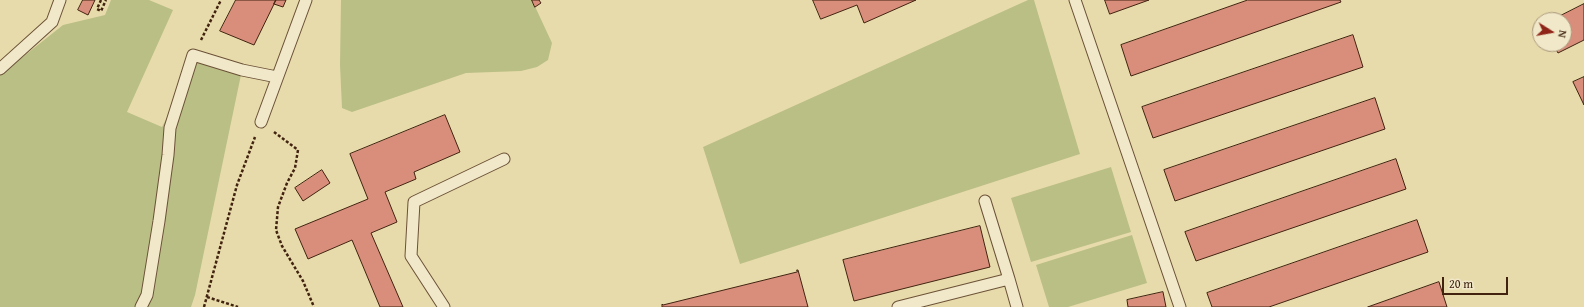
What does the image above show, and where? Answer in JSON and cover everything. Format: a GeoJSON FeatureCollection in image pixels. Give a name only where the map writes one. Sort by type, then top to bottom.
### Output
{"type":"FeatureCollection","features":[{"type":"Feature","properties":{"kind":"lane"},"geometry":{"type":"LineString","coordinates":[[0,69],[52,22],[60,0]]}},
{"type":"Feature","properties":{"kind":"lane"},"geometry":{"type":"LineString","coordinates":[[261,122],[306,0]]}},
{"type":"Feature","properties":{"kind":"lane"},"geometry":{"type":"LineString","coordinates":[[1075,0],[1180,307]]}},
{"type":"Feature","properties":{"kind":"lane"},"geometry":{"type":"LineString","coordinates":[[141,307],[147,295],[159,221],[170,128],[193,55],[242,70],[277,77]]}},
{"type":"Feature","properties":{"kind":"lane"},"geometry":{"type":"LineString","coordinates":[[444,307],[411,256],[414,202],[504,159]]}},
{"type":"Feature","properties":{"kind":"lane"},"geometry":{"type":"LineString","coordinates":[[985,201],[1017,307]]}},
{"type":"Feature","properties":{"kind":"lane"},"geometry":{"type":"LineString","coordinates":[[898,307],[1009,279]]}},
{"type":"Feature","properties":{"kind":"path"},"geometry":{"type":"LineString","coordinates":[[101,0],[97,9],[101,11],[106,0]]}},
{"type":"Feature","properties":{"kind":"path"},"geometry":{"type":"LineString","coordinates":[[193,55],[221,0]]}},
{"type":"Feature","properties":{"kind":"path"},"geometry":{"type":"LineString","coordinates":[[204,307],[237,185],[261,122],[298,150],[295,168],[287,183],[278,207],[276,230],[282,246],[302,280],[314,307]]}},
{"type":"Feature","properties":{"kind":"path"},"geometry":{"type":"LineString","coordinates":[[207,297],[238,307]]}},
{"type":"Feature","properties":{"kind":"green space"},"geometry":{"type":"Polygon","coordinates":[[[111,0],[149,0],[173,10],[127,112],[162,127],[196,61],[242,70],[195,295],[191,307],[0,307],[0,75],[63,25],[105,15],[111,0]]]}},
{"type":"Feature","properties":{"kind":"green space"},"geometry":{"type":"Polygon","coordinates":[[[341,0],[532,0],[552,43],[548,60],[537,67],[521,71],[466,73],[352,112],[342,108],[340,65],[341,0]]]}},
{"type":"Feature","properties":{"kind":"green space"},"geometry":{"type":"Polygon","coordinates":[[[1028,0],[1034,0],[1080,154],[740,264],[703,147],[1028,0]]]}},
{"type":"Feature","properties":{"kind":"green space"},"geometry":{"type":"Polygon","coordinates":[[[1111,167],[1131,232],[1031,262],[1011,198],[1111,167]]]}},
{"type":"Feature","properties":{"kind":"green space"},"geometry":{"type":"Polygon","coordinates":[[[1132,235],[1147,283],[1068,307],[1049,307],[1036,265],[1132,235]]]}},
{"type":"Feature","properties":{"kind":"building"},"geometry":{"type":"Polygon","coordinates":[[[83,0],[95,0],[88,15],[78,10],[83,0]]]}},
{"type":"Feature","properties":{"kind":"building"},"geometry":{"type":"Polygon","coordinates":[[[236,0],[276,0],[254,45],[220,31],[236,0]]]}},
{"type":"Feature","properties":{"kind":"building"},"geometry":{"type":"Polygon","coordinates":[[[276,0],[286,0],[283,7],[274,4],[276,0]]]}},
{"type":"Feature","properties":{"kind":"building"},"geometry":{"type":"Polygon","coordinates":[[[532,0],[539,0],[541,3],[535,7],[532,0]]]}},
{"type":"Feature","properties":{"kind":"building"},"geometry":{"type":"Polygon","coordinates":[[[813,0],[916,0],[864,23],[857,5],[821,19],[813,0]]]}},
{"type":"Feature","properties":{"kind":"building"},"geometry":{"type":"Polygon","coordinates":[[[1105,0],[1149,0],[1110,14],[1105,0]]]}},
{"type":"Feature","properties":{"kind":"building"},"geometry":{"type":"Polygon","coordinates":[[[1248,0],[1340,0],[1341,2],[1131,76],[1121,45],[1248,0]]]}},
{"type":"Feature","properties":{"kind":"building"},"geometry":{"type":"Polygon","coordinates":[[[1584,4],[1584,40],[1572,46],[1572,12],[1568,12],[1584,4]]]}},
{"type":"Feature","properties":{"kind":"building"},"geometry":{"type":"Polygon","coordinates":[[[1353,35],[1363,67],[1153,138],[1142,107],[1353,35]]]}},
{"type":"Feature","properties":{"kind":"building"},"geometry":{"type":"Polygon","coordinates":[[[1584,77],[1584,105],[1573,82],[1584,77]]]}},
{"type":"Feature","properties":{"kind":"building"},"geometry":{"type":"Polygon","coordinates":[[[1375,98],[1385,129],[1175,201],[1164,170],[1375,98]]]}},
{"type":"Feature","properties":{"kind":"building"},"geometry":{"type":"Polygon","coordinates":[[[445,115],[460,152],[414,172],[416,179],[385,192],[397,222],[371,233],[403,307],[380,307],[352,240],[308,259],[295,229],[368,199],[350,154],[445,115]]]}},
{"type":"Feature","properties":{"kind":"building"},"geometry":{"type":"Polygon","coordinates":[[[1396,159],[1406,189],[1196,261],[1185,232],[1396,159]]]}},
{"type":"Feature","properties":{"kind":"building"},"geometry":{"type":"Polygon","coordinates":[[[322,170],[330,183],[303,201],[295,188],[322,170]]]}},
{"type":"Feature","properties":{"kind":"building"},"geometry":{"type":"Polygon","coordinates":[[[1417,220],[1428,252],[1269,307],[1212,307],[1207,293],[1417,220]]]}},
{"type":"Feature","properties":{"kind":"building"},"geometry":{"type":"Polygon","coordinates":[[[980,226],[990,267],[854,301],[843,260],[980,226]]]}},
{"type":"Feature","properties":{"kind":"building"},"geometry":{"type":"Polygon","coordinates":[[[797,270],[808,307],[662,307],[662,304],[663,305],[797,272],[797,270]]]}},
{"type":"Feature","properties":{"kind":"building"},"geometry":{"type":"Polygon","coordinates":[[[1439,282],[1447,307],[1368,307],[1439,282]]]}},
{"type":"Feature","properties":{"kind":"building"},"geometry":{"type":"Polygon","coordinates":[[[1163,292],[1166,307],[1128,307],[1127,300],[1163,292]]]}}]}
